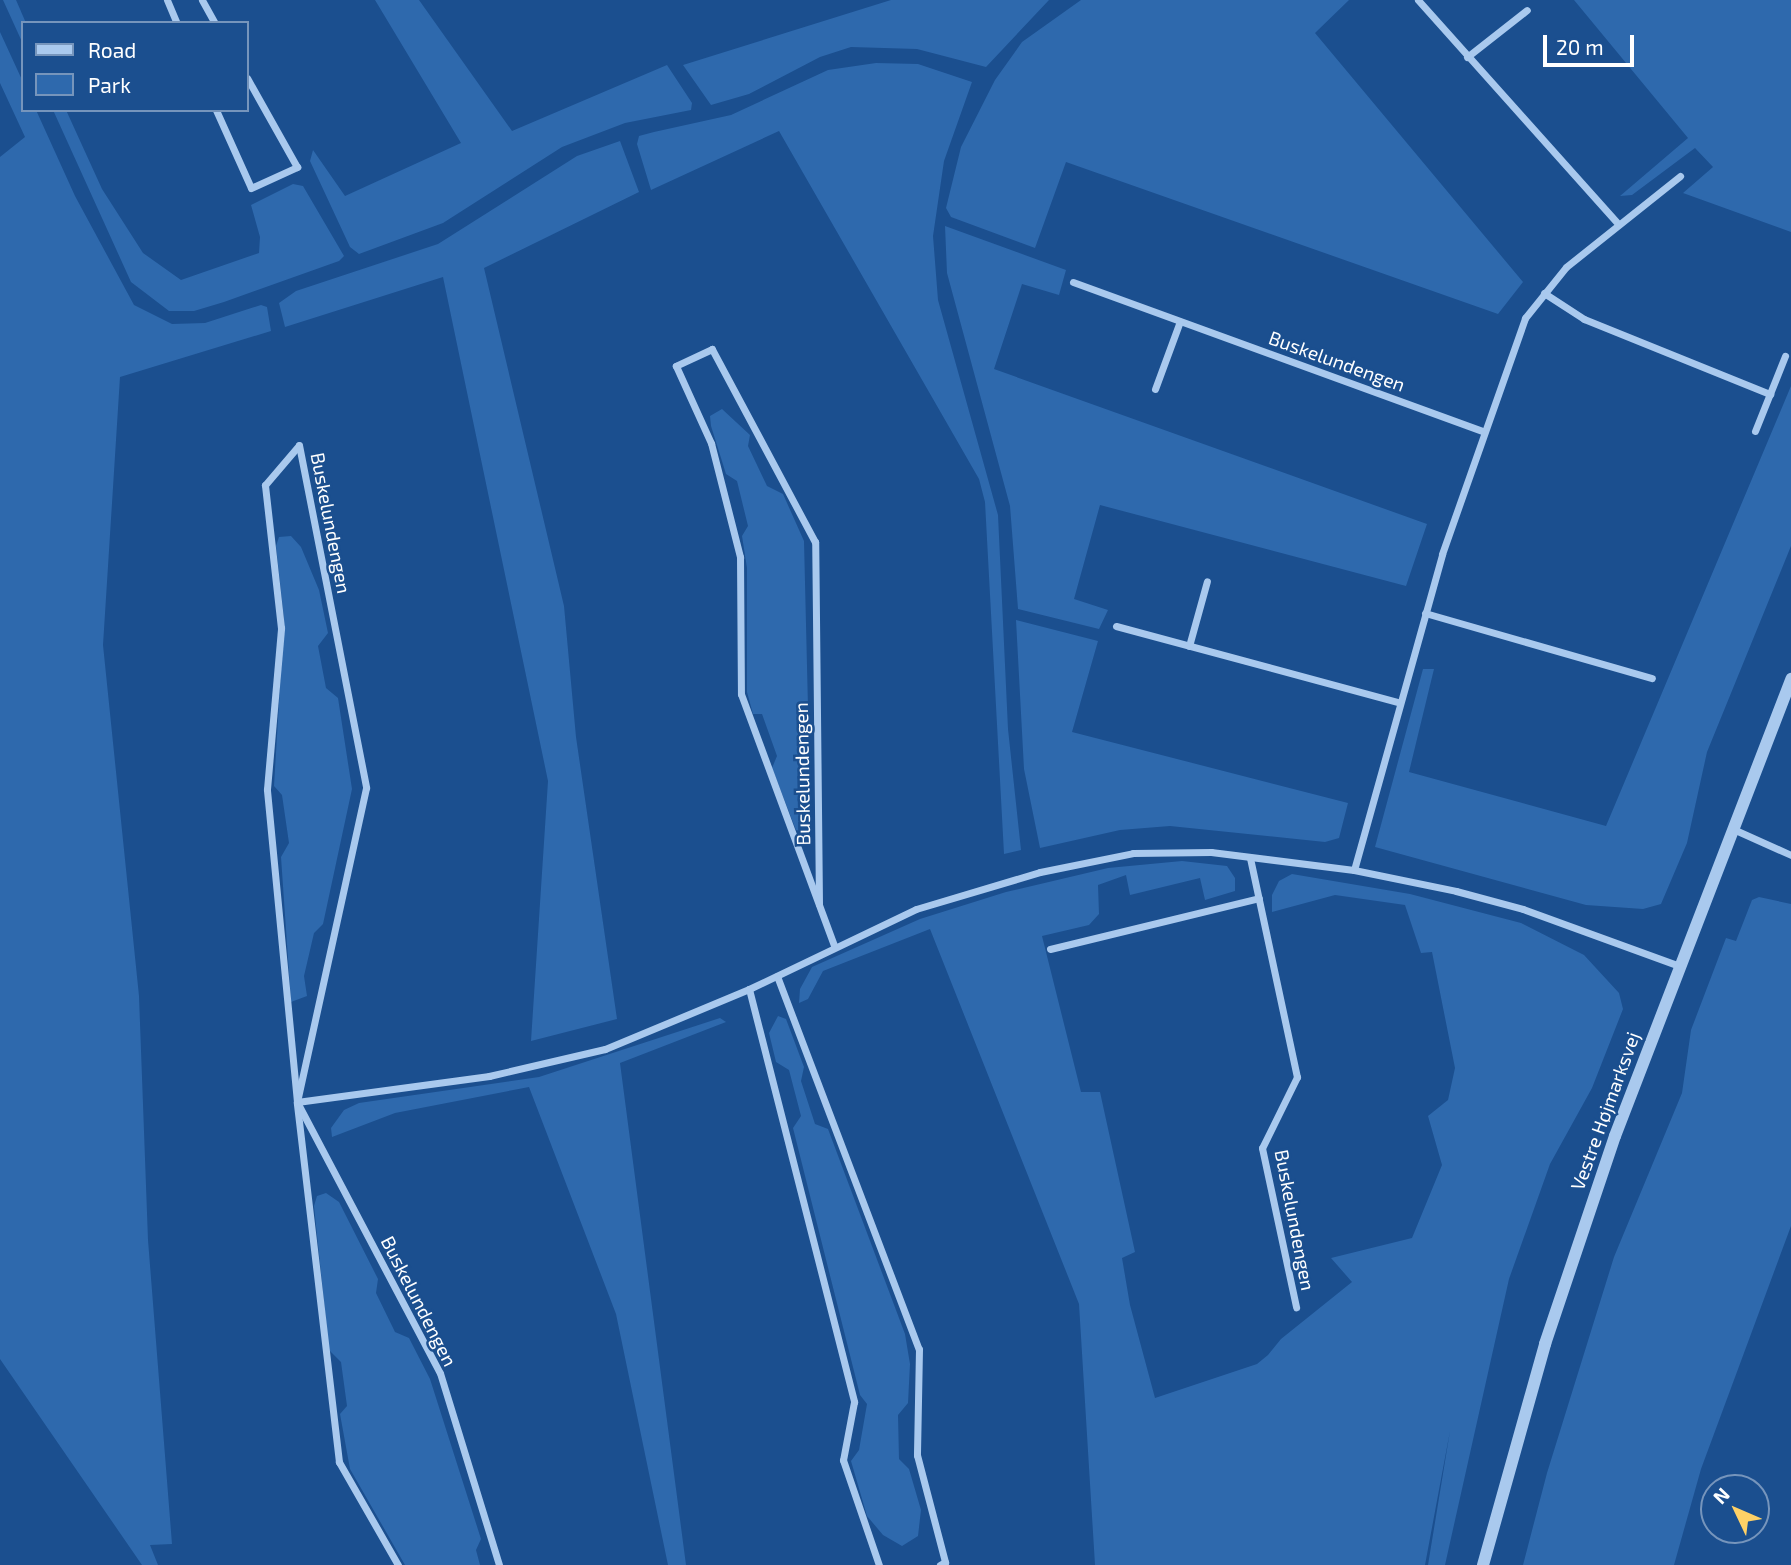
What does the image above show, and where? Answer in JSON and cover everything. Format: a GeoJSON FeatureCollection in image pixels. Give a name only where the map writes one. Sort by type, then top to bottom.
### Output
{"type":"FeatureCollection","features":[{"type":"Feature","properties":{"kind":"street"},"geometry":{"type":"LineString","coordinates":[[167,0],[176,21]]}},
{"type":"Feature","properties":{"kind":"street"},"geometry":{"type":"LineString","coordinates":[[202,0],[214,21]]}},
{"type":"Feature","properties":{"kind":"street"},"geometry":{"type":"LineString","coordinates":[[1418,0],[1618,224]]}},
{"type":"Feature","properties":{"kind":"street"},"geometry":{"type":"LineString","coordinates":[[1467,57],[1527,10]]}},
{"type":"Feature","properties":{"kind":"street"},"geometry":{"type":"LineString","coordinates":[[217,112],[251,188],[297,167],[248,80]]}},
{"type":"Feature","properties":{"kind":"street"},"geometry":{"type":"LineString","coordinates":[[1354,870],[1398,702],[1425,612],[1513,347],[1544,292],[1618,224],[1680,176]]}},
{"type":"Feature","properties":{"kind":"street","name":"Buskelundengen"},"geometry":{"type":"LineString","coordinates":[[1073,282],[1483,431]]}},
{"type":"Feature","properties":{"kind":"street"},"geometry":{"type":"LineString","coordinates":[[1544,292],[1584,319],[1770,394]]}},
{"type":"Feature","properties":{"kind":"street"},"geometry":{"type":"LineString","coordinates":[[1155,389],[1180,321]]}},
{"type":"Feature","properties":{"kind":"street","name":"Buskelundengen"},"geometry":{"type":"LineString","coordinates":[[819,904],[815,542],[712,349],[676,366],[711,443],[740,556],[741,694],[834,946]]}},
{"type":"Feature","properties":{"kind":"street"},"geometry":{"type":"LineString","coordinates":[[1755,431],[1784,356]]}},
{"type":"Feature","properties":{"kind":"street","name":"Buskelundengen"},"geometry":{"type":"LineString","coordinates":[[398,1565],[339,1462],[297,1102],[267,789],[281,628],[265,485],[299,445],[366,788],[297,1102],[440,1373],[499,1565]]}},
{"type":"Feature","properties":{"kind":"street"},"geometry":{"type":"LineString","coordinates":[[1189,646],[1207,582]]}},
{"type":"Feature","properties":{"kind":"street"},"geometry":{"type":"LineString","coordinates":[[1425,612],[1652,678]]}},
{"type":"Feature","properties":{"kind":"street"},"geometry":{"type":"LineString","coordinates":[[1116,626],[1398,702]]}},
{"type":"Feature","properties":{"kind":"street","name":"Vestre Højmarksvej"},"geometry":{"type":"LineString","coordinates":[[1483,1565],[1574,1253],[1791,679]]}},
{"type":"Feature","properties":{"kind":"street"},"geometry":{"type":"LineString","coordinates":[[1733,830],[1791,855]]}},
{"type":"Feature","properties":{"kind":"street"},"geometry":{"type":"LineString","coordinates":[[297,1102],[489,1076],[605,1049],[749,989],[916,909],[1040,872],[1133,853],[1211,852],[1354,870],[1523,909],[1681,965]]}},
{"type":"Feature","properties":{"kind":"street","name":"Buskelundengen"},"geometry":{"type":"LineString","coordinates":[[1251,858],[1297,1077],[1262,1148],[1296,1307]]}},
{"type":"Feature","properties":{"kind":"street"},"geometry":{"type":"LineString","coordinates":[[1050,949],[1258,898]]}},
{"type":"Feature","properties":{"kind":"street"},"geometry":{"type":"LineString","coordinates":[[777,976],[919,1349],[916,1455],[945,1562],[940,1565]]}},
{"type":"Feature","properties":{"kind":"street"},"geometry":{"type":"LineString","coordinates":[[749,989],[854,1402],[843,1460],[879,1565]]}},
{"type":"Feature","properties":{"kind":"green space"},"geometry":{"type":"Polygon","coordinates":[[[3,0],[16,0],[25,21],[21,21],[21,40],[3,0]]]}},
{"type":"Feature","properties":{"kind":"green space"},"geometry":{"type":"Polygon","coordinates":[[[375,0],[419,0],[512,131],[667,65],[692,103],[691,110],[625,123],[562,147],[443,223],[359,254],[350,247],[310,161],[313,150],[345,196],[461,143],[375,0]]]}},
{"type":"Feature","properties":{"kind":"green space"},"geometry":{"type":"Polygon","coordinates":[[[891,0],[1049,0],[986,67],[917,49],[851,47],[820,57],[749,94],[711,105],[683,65],[891,0]]]}},
{"type":"Feature","properties":{"kind":"green space"},"geometry":{"type":"Polygon","coordinates":[[[1081,0],[1349,0],[1315,33],[1523,282],[1498,314],[1066,162],[1035,248],[951,217],[946,208],[961,147],[995,80],[1022,42],[1081,0]]]}},
{"type":"Feature","properties":{"kind":"green space"},"geometry":{"type":"Polygon","coordinates":[[[1574,0],[1791,0],[1791,232],[1683,193],[1713,167],[1695,148],[1632,195],[1620,196],[1688,138],[1574,0]]]}},
{"type":"Feature","properties":{"kind":"green space"},"geometry":{"type":"Polygon","coordinates":[[[0,32],[21,78],[21,112],[37,112],[75,196],[134,305],[172,324],[205,323],[261,305],[267,307],[271,331],[120,377],[103,645],[139,996],[148,1240],[172,1544],[150,1545],[158,1565],[142,1565],[0,1359],[0,157],[25,137],[0,83],[0,32]]]}},
{"type":"Feature","properties":{"kind":"green space"},"geometry":{"type":"Polygon","coordinates":[[[876,63],[918,64],[972,82],[944,161],[933,236],[938,300],[998,515],[1008,729],[1021,850],[1004,854],[985,502],[979,479],[779,131],[651,190],[637,144],[639,136],[731,115],[828,70],[876,63]]]}},
{"type":"Feature","properties":{"kind":"green space"},"geometry":{"type":"Polygon","coordinates":[[[54,112],[67,112],[102,189],[143,253],[181,280],[259,253],[260,237],[251,205],[293,184],[303,186],[344,256],[339,261],[194,311],[169,311],[131,282],[54,112]]]}},
{"type":"Feature","properties":{"kind":"green space"},"geometry":{"type":"Polygon","coordinates":[[[620,141],[639,192],[484,268],[564,606],[576,737],[617,1019],[531,1041],[548,781],[443,277],[285,327],[279,303],[296,291],[438,244],[577,156],[620,141]]]}},
{"type":"Feature","properties":{"kind":"green space"},"geometry":{"type":"Polygon","coordinates":[[[945,226],[1066,270],[1059,295],[1022,284],[994,369],[1427,524],[1406,586],[1100,505],[1074,599],[1108,610],[1099,629],[1018,609],[1010,506],[947,273],[945,226]]]}},
{"type":"Feature","properties":{"kind":"green space"},"geometry":{"type":"Polygon","coordinates":[[[1791,386],[1791,546],[1707,752],[1687,843],[1661,904],[1643,909],[1586,905],[1375,847],[1423,669],[1434,669],[1409,772],[1606,826],[1791,386]]]}},
{"type":"Feature","properties":{"kind":"green space"},"geometry":{"type":"Polygon","coordinates":[[[722,409],[750,435],[748,446],[767,486],[783,494],[804,541],[809,749],[801,759],[799,806],[808,815],[806,827],[800,831],[796,830],[772,768],[777,756],[762,714],[753,714],[747,692],[747,568],[742,536],[748,526],[737,481],[726,474],[711,426],[710,416],[722,409]]]}},
{"type":"Feature","properties":{"kind":"green space"},"geometry":{"type":"Polygon","coordinates":[[[291,536],[301,547],[319,590],[328,633],[318,646],[326,688],[338,698],[352,789],[323,924],[314,933],[304,976],[307,996],[291,1002],[281,857],[289,843],[282,795],[274,786],[284,619],[276,546],[279,537],[291,536]]]}},
{"type":"Feature","properties":{"kind":"green space"},"geometry":{"type":"Polygon","coordinates":[[[1016,620],[1098,641],[1072,732],[1348,803],[1339,838],[1325,842],[1170,826],[1120,830],[1040,848],[1024,769],[1016,620]]]}},
{"type":"Feature","properties":{"kind":"green space"},"geometry":{"type":"Polygon","coordinates":[[[1182,861],[1227,866],[1235,878],[1235,891],[1205,900],[1200,878],[1130,895],[1126,875],[1098,885],[1099,914],[1089,925],[1042,936],[1081,1092],[1100,1092],[1135,1252],[1122,1258],[1130,1305],[1155,1398],[1257,1364],[1281,1339],[1352,1282],[1331,1258],[1412,1238],[1442,1165],[1428,1116],[1448,1100],[1455,1068],[1432,952],[1421,953],[1405,905],[1335,895],[1272,912],[1272,895],[1279,881],[1292,874],[1410,894],[1521,923],[1584,955],[1619,993],[1623,1009],[1592,1088],[1550,1164],[1509,1279],[1445,1565],[1428,1565],[1450,1431],[1425,1565],[1095,1565],[1079,1304],[930,929],[823,971],[808,999],[799,1003],[800,989],[812,967],[920,919],[1006,892],[1108,868],[1182,861]]]}},
{"type":"Feature","properties":{"kind":"green space"},"geometry":{"type":"Polygon","coordinates":[[[1759,897],[1791,904],[1791,1226],[1701,1469],[1674,1565],[1523,1565],[1547,1473],[1614,1257],[1682,1093],[1691,1030],[1726,938],[1736,941],[1752,900],[1759,897]]]}},
{"type":"Feature","properties":{"kind":"green space"},"geometry":{"type":"Polygon","coordinates":[[[778,1016],[786,1019],[804,1067],[801,1081],[815,1124],[828,1129],[905,1334],[910,1364],[908,1403],[898,1415],[899,1459],[909,1469],[921,1510],[918,1536],[902,1546],[883,1535],[867,1516],[851,1461],[859,1450],[867,1404],[860,1395],[793,1128],[801,1116],[789,1070],[776,1062],[769,1033],[778,1016]]]}},
{"type":"Feature","properties":{"kind":"green space"},"geometry":{"type":"Polygon","coordinates":[[[720,1018],[726,1022],[620,1063],[686,1565],[668,1565],[616,1314],[529,1087],[395,1113],[332,1137],[331,1128],[344,1110],[359,1103],[539,1077],[720,1018]]]}},
{"type":"Feature","properties":{"kind":"green space"},"geometry":{"type":"Polygon","coordinates":[[[326,1193],[339,1202],[378,1279],[376,1293],[395,1332],[409,1338],[430,1379],[481,1539],[476,1550],[480,1565],[405,1565],[350,1469],[340,1414],[347,1406],[341,1362],[329,1350],[314,1206],[317,1196],[326,1193]]]}}]}
